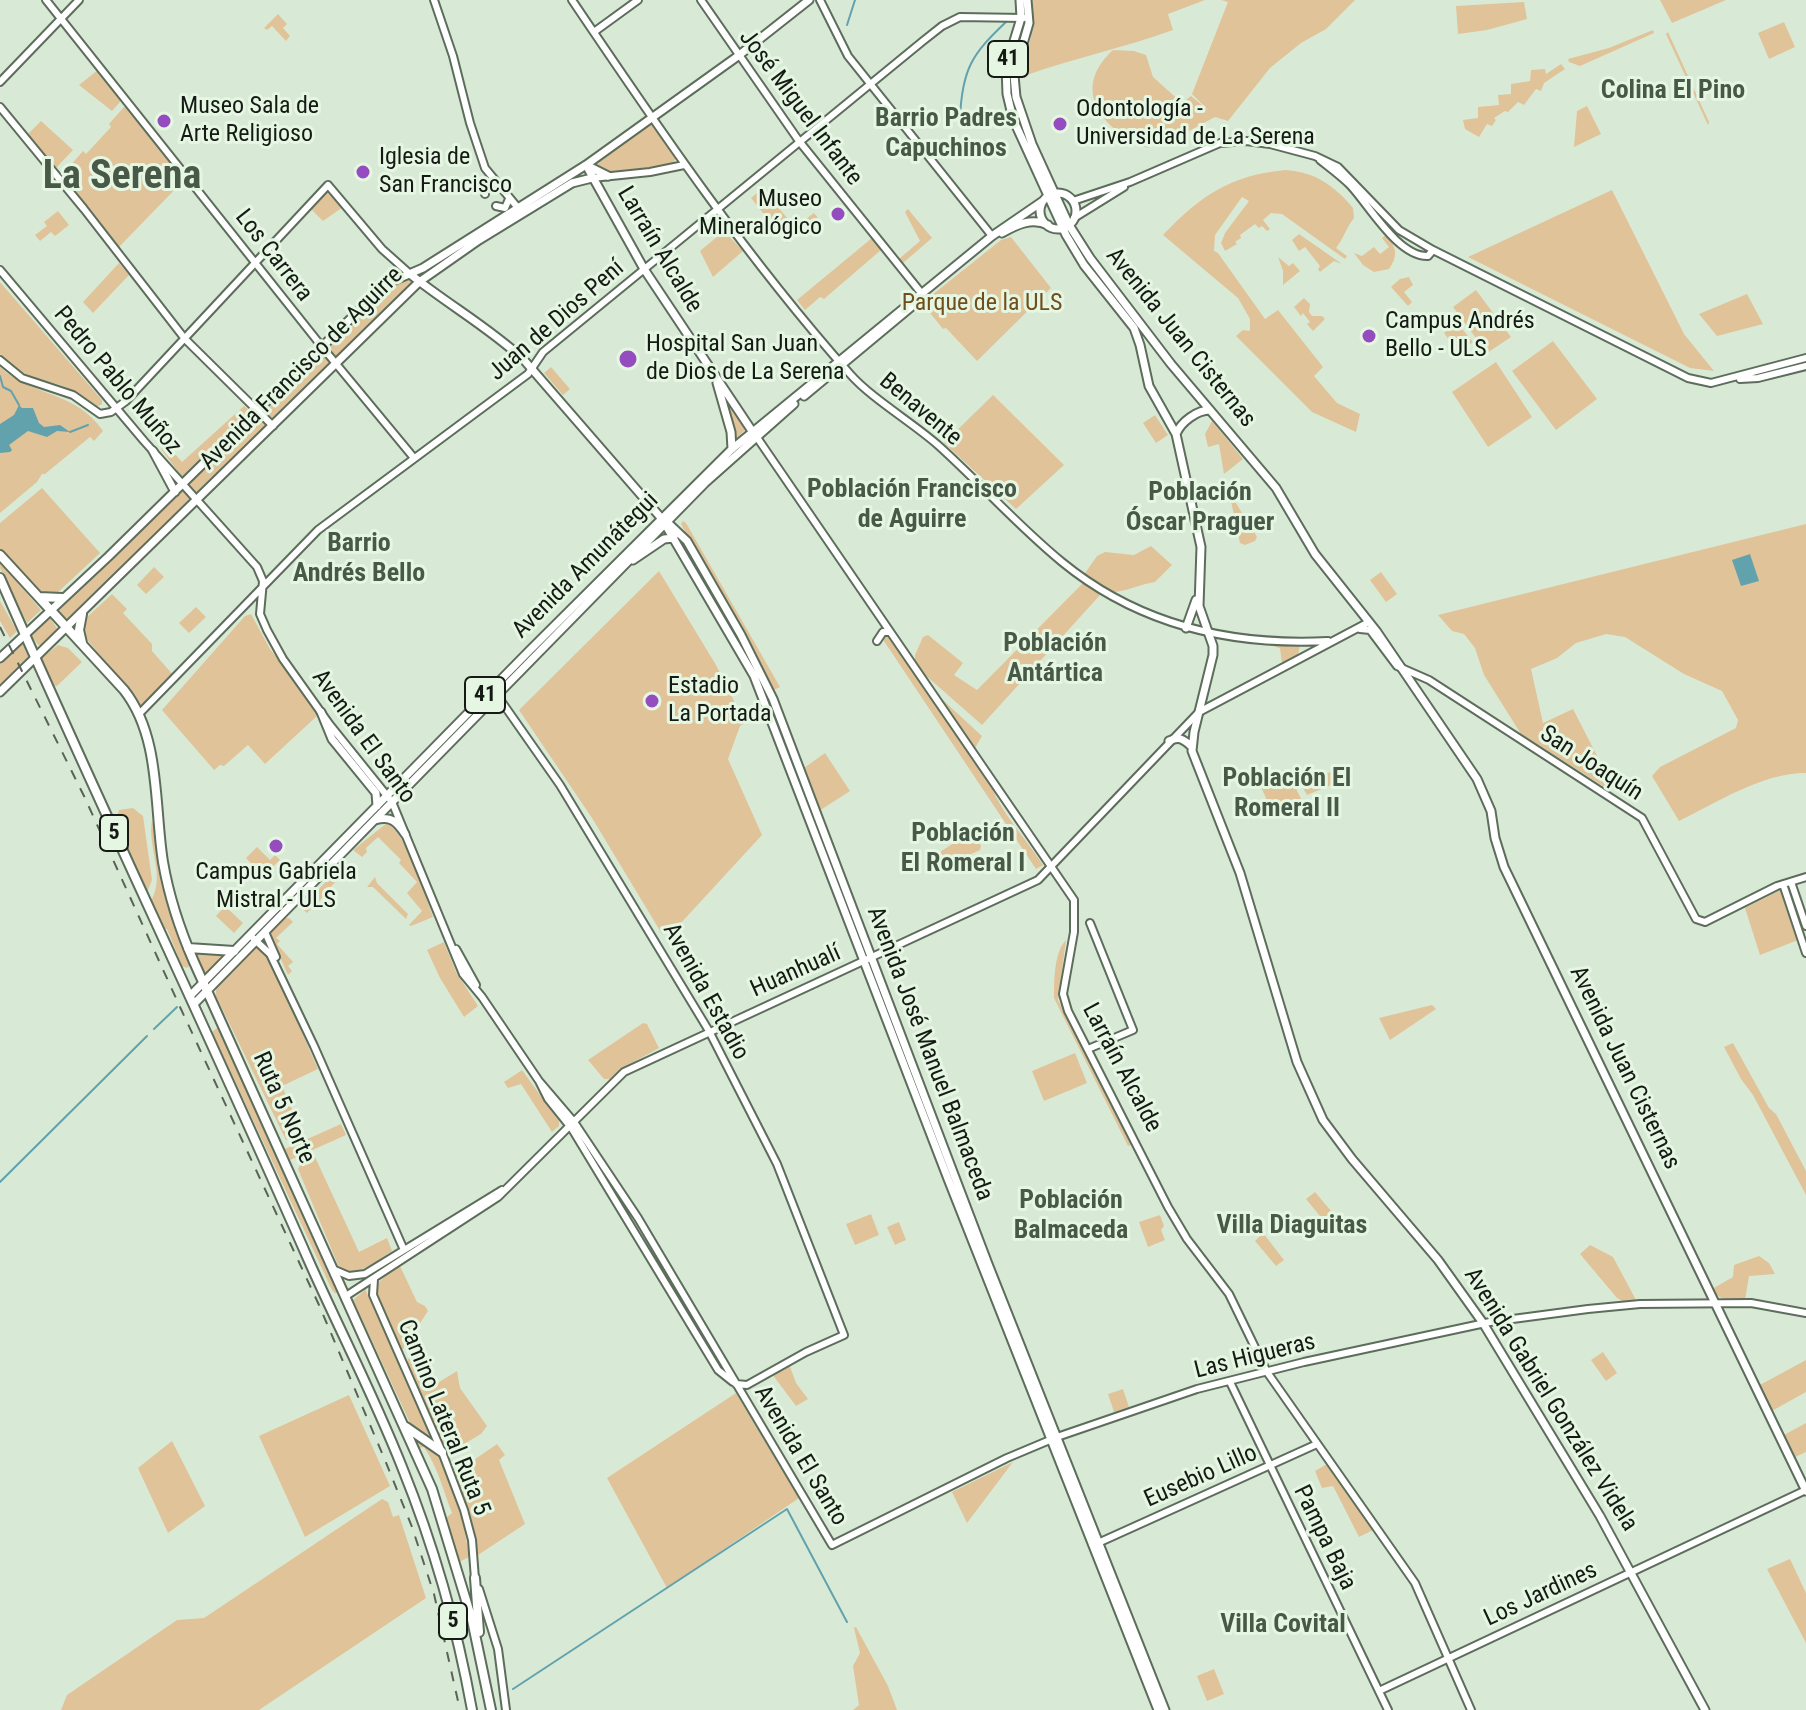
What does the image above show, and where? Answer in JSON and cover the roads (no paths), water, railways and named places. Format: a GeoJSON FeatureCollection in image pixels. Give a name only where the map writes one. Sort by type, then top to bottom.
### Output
{"type":"FeatureCollection","features":[{"type":"Feature","properties":{"kind":"highway","name":"Ruta 5 Norte"},"geometry":{"type":"LineString","coordinates":[[0,555],[124,690],[140,713],[147,734],[167,881],[188,948],[405,1427],[444,1521],[481,1657],[491,1710]]}},
{"type":"Feature","properties":{"kind":"highway","name":"Ruta 5 Norte"},"geometry":{"type":"LineString","coordinates":[[0,578],[34,659],[388,1433],[420,1513],[456,1632],[472,1710]]}},
{"type":"Feature","properties":{"kind":"highway"},"geometry":{"type":"LineString","coordinates":[[37,596],[62,598]]}},
{"type":"Feature","properties":{"kind":"highway"},"geometry":{"type":"LineString","coordinates":[[82,614],[79,630],[85,648]]}},
{"type":"Feature","properties":{"kind":"highway"},"geometry":{"type":"LineString","coordinates":[[188,948],[234,951]]}},
{"type":"Feature","properties":{"kind":"highway"},"geometry":{"type":"LineString","coordinates":[[179,972],[189,972],[194,962]]}},
{"type":"Feature","properties":{"kind":"highway"},"geometry":{"type":"LineString","coordinates":[[205,1028],[213,1020],[223,1024]]}},
{"type":"Feature","properties":{"kind":"highway"},"geometry":{"type":"LineString","coordinates":[[322,1288],[332,1297],[346,1296]]}},
{"type":"Feature","properties":{"kind":"highway"},"geometry":{"type":"LineString","coordinates":[[405,1427],[442,1452]]}},
{"type":"Feature","properties":{"kind":"highway"},"geometry":{"type":"LineString","coordinates":[[475,1578],[481,1657]]}},
{"type":"Feature","properties":{"kind":"main road","name":"Los Carrera"},"geometry":{"type":"LineString","coordinates":[[46,0],[414,458]]}},
{"type":"Feature","properties":{"kind":"main road"},"geometry":{"type":"LineString","coordinates":[[0,82],[79,0]]}},
{"type":"Feature","properties":{"kind":"main road"},"geometry":{"type":"LineString","coordinates":[[434,0],[485,168],[518,208],[515,218],[505,216]]}},
{"type":"Feature","properties":{"kind":"main road","name":"Benavente"},"geometry":{"type":"LineString","coordinates":[[572,0],[716,210],[841,363],[859,383],[939,447],[1027,531],[1084,579],[1125,604],[1186,628],[1273,642],[1334,640]]}},
{"type":"Feature","properties":{"kind":"main road"},"geometry":{"type":"LineString","coordinates":[[594,32],[638,0]]}},
{"type":"Feature","properties":{"kind":"main road","name":"José Miguel Infante"},"geometry":{"type":"LineString","coordinates":[[701,0],[799,141],[922,294]]}},
{"type":"Feature","properties":{"kind":"main road","name":"Avenida Francisco de Aguirre"},"geometry":{"type":"LineString","coordinates":[[0,658],[175,492],[386,284],[410,274],[586,165],[738,56],[809,0]]}},
{"type":"Feature","properties":{"kind":"main road"},"geometry":{"type":"LineString","coordinates":[[820,0],[842,46],[992,236]]}},
{"type":"Feature","properties":{"kind":"main road","name":"Avenida Juan Cisternas"},"geometry":{"type":"LineString","coordinates":[[1020,0],[1025,18]]}},
{"type":"Feature","properties":{"kind":"main road","name":"Avenida Juan Cisternas"},"geometry":{"type":"LineString","coordinates":[[1027,0],[1025,18],[1007,60],[1007,94],[1021,141],[1048,197],[1115,292],[1276,488],[1315,554],[1402,668],[1485,793],[1504,867],[1806,1491]]}},
{"type":"Feature","properties":{"kind":"main road","name":"Juan de Dios Pení"},"geometry":{"type":"LineString","coordinates":[[140,713],[318,530],[533,370],[540,354],[942,26],[960,17],[1025,18]]}},
{"type":"Feature","properties":{"kind":"main road"},"geometry":{"type":"LineString","coordinates":[[0,107],[185,339],[273,426]]}},
{"type":"Feature","properties":{"kind":"main road"},"geometry":{"type":"LineString","coordinates":[[1073,201],[1130,182],[1220,143],[1246,141],[1270,144],[1315,156],[1346,173],[1399,230],[1425,244],[1431,253],[1668,369],[1711,383],[1806,358]]}},
{"type":"Feature","properties":{"kind":"main road"},"geometry":{"type":"LineString","coordinates":[[1315,156],[1350,185],[1398,242],[1419,256],[1431,253]]}},
{"type":"Feature","properties":{"kind":"main road"},"geometry":{"type":"LineString","coordinates":[[586,165],[608,176]]}},
{"type":"Feature","properties":{"kind":"main road","name":"Larraín Alcalde"},"geometry":{"type":"LineString","coordinates":[[586,165],[644,269],[715,377],[1074,900],[1074,932],[1063,994],[1068,1011],[1168,1207],[1187,1239],[1229,1294],[1267,1372],[1415,1583],[1471,1710]]}},
{"type":"Feature","properties":{"kind":"main road","name":"Avenida Francisco de Aguirre"},"geometry":{"type":"LineString","coordinates":[[0,692],[419,282],[572,183],[684,165]]}},
{"type":"Feature","properties":{"kind":"main road"},"geometry":{"type":"LineString","coordinates":[[485,194],[485,184],[491,181],[497,184]]}},
{"type":"Feature","properties":{"kind":"main road"},"geometry":{"type":"LineString","coordinates":[[1068,224],[1130,182]]}},
{"type":"Feature","properties":{"kind":"main road"},"geometry":{"type":"LineString","coordinates":[[0,360],[22,378],[73,395],[98,413],[105,414],[117,409],[328,185],[382,249],[410,274]]}},
{"type":"Feature","properties":{"kind":"main road"},"geometry":{"type":"LineString","coordinates":[[1048,197],[1066,195],[1073,201],[1076,210],[1068,224]]}},
{"type":"Feature","properties":{"kind":"main road"},"geometry":{"type":"LineString","coordinates":[[496,206],[502,209],[508,206],[508,196]]}},
{"type":"Feature","properties":{"kind":"main road","name":"41"},"geometry":{"type":"LineString","coordinates":[[1048,197],[1041,214],[1048,225],[1068,224]]}},
{"type":"Feature","properties":{"kind":"main road","name":"Avenida Amunátegui"},"geometry":{"type":"LineString","coordinates":[[495,691],[624,565],[732,449],[841,363],[992,236],[1048,197]]}},
{"type":"Feature","properties":{"kind":"main road","name":"Avenida Amunátegui"},"geometry":{"type":"LineString","coordinates":[[922,294],[1005,231],[1026,222],[1048,225]]}},
{"type":"Feature","properties":{"kind":"main road","name":"Avenida Juan Cisternas"},"geometry":{"type":"LineString","coordinates":[[1068,224],[1084,265],[1134,328],[1149,386],[1176,434],[1201,547],[1198,594]]}},
{"type":"Feature","properties":{"kind":"main road","name":"Pedro Pablo Muñoz"},"geometry":{"type":"LineString","coordinates":[[0,270],[196,502],[257,567],[263,588]]}},
{"type":"Feature","properties":{"kind":"main road","name":"Avenida José Manuel Balmaceda"},"geometry":{"type":"LineString","coordinates":[[410,274],[500,339],[533,370],[678,536],[749,667],[766,703],[1053,1438],[1165,1710]]}},
{"type":"Feature","properties":{"kind":"main road"},"geometry":{"type":"LineString","coordinates":[[1729,379],[1758,378],[1806,366]]}},
{"type":"Feature","properties":{"kind":"main road"},"geometry":{"type":"LineString","coordinates":[[715,377],[731,432],[732,449]]}},
{"type":"Feature","properties":{"kind":"main road"},"geometry":{"type":"LineString","coordinates":[[1169,420],[1177,423],[1199,407],[1201,399]]}},
{"type":"Feature","properties":{"kind":"main road"},"geometry":{"type":"LineString","coordinates":[[1176,434],[1179,427],[1201,410],[1210,410]]}},
{"type":"Feature","properties":{"kind":"main road","name":"Avenida Amunátegui"},"geometry":{"type":"LineString","coordinates":[[192,1000],[265,932],[495,691],[754,434]]}},
{"type":"Feature","properties":{"kind":"main road"},"geometry":{"type":"LineString","coordinates":[[153,451],[175,492]]}},
{"type":"Feature","properties":{"kind":"main road"},"geometry":{"type":"LineString","coordinates":[[624,565],[664,539],[678,536],[676,520],[679,510]]}},
{"type":"Feature","properties":{"kind":"main road"},"geometry":{"type":"LineString","coordinates":[[257,567],[273,577]]}},
{"type":"Feature","properties":{"kind":"main road"},"geometry":{"type":"LineString","coordinates":[[243,609],[250,608],[260,614],[263,588]]}},
{"type":"Feature","properties":{"kind":"main road"},"geometry":{"type":"LineString","coordinates":[[1186,628],[1198,594]]}},
{"type":"Feature","properties":{"kind":"main road"},"geometry":{"type":"LineString","coordinates":[[1169,741],[1181,738],[1191,746],[1213,655],[1198,594]]}},
{"type":"Feature","properties":{"kind":"main road","name":"Avenida El Santo"},"geometry":{"type":"LineString","coordinates":[[260,614],[283,659],[390,798],[459,968],[482,997],[548,1099],[572,1124],[638,1218],[832,1545]]}},
{"type":"Feature","properties":{"kind":"main road","name":"Huanhualí"},"geometry":{"type":"LineString","coordinates":[[346,1296],[488,1205],[518,1180],[624,1072],[1023,889],[1051,869],[1199,712],[1334,640],[1370,626]]}},
{"type":"Feature","properties":{"kind":"main road"},"geometry":{"type":"LineString","coordinates":[[877,641],[883,632],[890,632]]}},
{"type":"Feature","properties":{"kind":"main road","name":"San Joaquín"},"geometry":{"type":"LineString","coordinates":[[1402,668],[1429,680],[1642,818],[1699,921],[1705,922],[1806,877]]}},
{"type":"Feature","properties":{"kind":"main road","name":"Avenida Estadio"},"geometry":{"type":"LineString","coordinates":[[495,691],[605,856],[709,1031],[777,1164],[844,1335],[747,1385],[736,1384]]}},
{"type":"Feature","properties":{"kind":"main road"},"geometry":{"type":"LineString","coordinates":[[321,712],[332,739],[376,793],[377,806]]}},
{"type":"Feature","properties":{"kind":"main road","name":"Avenida Gabriel González Videla"},"geometry":{"type":"LineString","coordinates":[[1191,746],[1240,873],[1297,1062],[1323,1120],[1438,1260],[1483,1323],[1632,1572],[1705,1710]]}},
{"type":"Feature","properties":{"kind":"main road","name":"Avenida Amunátegui"},"geometry":{"type":"LineString","coordinates":[[206,986],[234,951],[377,806],[390,798]]}},
{"type":"Feature","properties":{"kind":"main road"},"geometry":{"type":"LineString","coordinates":[[373,821],[383,818],[392,820],[405,834]]}},
{"type":"Feature","properties":{"kind":"main road"},"geometry":{"type":"LineString","coordinates":[[1787,883],[1806,926]]}},
{"type":"Feature","properties":{"kind":"main road"},"geometry":{"type":"LineString","coordinates":[[1787,883],[1806,953]]}},
{"type":"Feature","properties":{"kind":"main road"},"geometry":{"type":"LineString","coordinates":[[1088,1049],[1133,1030],[1090,923]]}},
{"type":"Feature","properties":{"kind":"main road"},"geometry":{"type":"LineString","coordinates":[[255,931],[255,942],[269,952],[291,998],[396,1233],[401,1251]]}},
{"type":"Feature","properties":{"kind":"main road"},"geometry":{"type":"LineString","coordinates":[[265,932],[291,998]]}},
{"type":"Feature","properties":{"kind":"main road","name":"Avenida El Santo"},"geometry":{"type":"LineString","coordinates":[[572,1124],[718,1370],[736,1384]]}},
{"type":"Feature","properties":{"kind":"main road","name":"Huanhualí"},"geometry":{"type":"LineString","coordinates":[[333,1268],[345,1275],[360,1276],[518,1180]]}},
{"type":"Feature","properties":{"kind":"main road"},"geometry":{"type":"LineString","coordinates":[[634,1231],[638,1218]]}},
{"type":"Feature","properties":{"kind":"main road"},"geometry":{"type":"LineString","coordinates":[[396,1233],[408,1240],[420,1239]]}},
{"type":"Feature","properties":{"kind":"main road","name":"Camino Lateral Ruta 5"},"geometry":{"type":"LineString","coordinates":[[377,1275],[371,1286],[373,1295],[442,1452],[470,1530],[475,1578],[496,1641],[506,1710]]}},
{"type":"Feature","properties":{"kind":"main road","name":"Las Higueras"},"geometry":{"type":"LineString","coordinates":[[832,1545],[1053,1438],[1197,1389],[1267,1372],[1483,1323],[1558,1311],[1617,1306],[1751,1303],[1806,1313]]}},
{"type":"Feature","properties":{"kind":"main road","name":"Pampa Baja"},"geometry":{"type":"LineString","coordinates":[[1230,1382],[1388,1710]]}},
{"type":"Feature","properties":{"kind":"main road","name":"Avenida José Manuel Balmaceda"},"geometry":{"type":"LineString","coordinates":[[1053,1438],[1077,1509],[1158,1710]]}},
{"type":"Feature","properties":{"kind":"main road","name":"Eusebio Lillo"},"geometry":{"type":"LineString","coordinates":[[1098,1543],[1317,1444]]}},
{"type":"Feature","properties":{"kind":"main road","name":"Los Jardines"},"geometry":{"type":"LineString","coordinates":[[1379,1691],[1806,1491]]}},
{"type":"Feature","properties":{"kind":"main road"},"geometry":{"type":"LineString","coordinates":[[1077,1509],[1090,1539],[1098,1543]]}},
{"type":"Feature","properties":{"kind":"water"},"geometry":{"type":"Polygon","coordinates":[[[19,405],[33,408],[44,427],[60,425],[70,432],[57,431],[47,437],[28,431],[9,445],[10,452],[0,453],[0,424],[14,415],[19,405]]]}},
{"type":"Feature","properties":{"kind":"water"},"geometry":{"type":"Polygon","coordinates":[[[1750,554],[1759,581],[1741,586],[1732,560],[1750,554]]]}},
{"type":"Feature","properties":{"kind":"waterway"},"geometry":{"type":"LineString","coordinates":[[847,25],[855,0]]}},
{"type":"Feature","properties":{"kind":"waterway"},"geometry":{"type":"LineString","coordinates":[[960,118],[963,87],[971,64],[985,43],[1007,21]]}},
{"type":"Feature","properties":{"kind":"waterway"},"geometry":{"type":"LineString","coordinates":[[0,376],[3,387],[11,391],[19,405]]}},
{"type":"Feature","properties":{"kind":"waterway"},"geometry":{"type":"LineString","coordinates":[[70,432],[88,425]]}},
{"type":"Feature","properties":{"kind":"waterway"},"geometry":{"type":"LineString","coordinates":[[154,1029],[177,1007]]}},
{"type":"Feature","properties":{"kind":"waterway"},"geometry":{"type":"LineString","coordinates":[[0,1182],[147,1036]]}},
{"type":"Feature","properties":{"kind":"waterway"},"geometry":{"type":"LineString","coordinates":[[513,1689],[787,1509],[847,1622]]}},
{"type":"Feature","properties":{"kind":"railway"},"geometry":{"type":"LineString","coordinates":[[0,627],[84,796],[319,1305],[385,1460],[434,1594],[460,1710]]}},
{"type":"Feature","properties":{"kind":"place","name":"Museo Sala de Arte Religioso"},"geometry":{"type":"Point","coordinates":[164,121]}},
{"type":"Feature","properties":{"kind":"place","name":"Odontología - Universidad de La Serena"},"geometry":{"type":"Point","coordinates":[1060,124]}},
{"type":"Feature","properties":{"kind":"place","name":"Iglesia de San Francisco"},"geometry":{"type":"Point","coordinates":[363,172]}},
{"type":"Feature","properties":{"kind":"place","name":"Museo Mineralógico"},"geometry":{"type":"Point","coordinates":[838,214]}},
{"type":"Feature","properties":{"kind":"place","name":"Campus Andrés Bello - ULS"},"geometry":{"type":"Point","coordinates":[1369,336]}},
{"type":"Feature","properties":{"kind":"place","name":"Hospital San Juan de Dios de La Serena"},"geometry":{"type":"Point","coordinates":[628,359]}},
{"type":"Feature","properties":{"kind":"place","name":"Estadio La Portada"},"geometry":{"type":"Point","coordinates":[652,701]}},
{"type":"Feature","properties":{"kind":"place","name":"Campus Gabriela Mistral - ULS"},"geometry":{"type":"Point","coordinates":[276,846]}},
{"type":"Feature","properties":{"kind":"district","name":"Colina El Pino"},"geometry":{"type":"Point","coordinates":[1673,91]}},
{"type":"Feature","properties":{"kind":"district","name":"Barrio Padres Capuchinos"},"geometry":{"type":"Point","coordinates":[946,134]}},
{"type":"Feature","properties":{"kind":"district","name":"La Serena"},"geometry":{"type":"Point","coordinates":[122,178]}},
{"type":"Feature","properties":{"kind":"district","name":"Población Francisco de Aguirre"},"geometry":{"type":"Point","coordinates":[912,505]}},
{"type":"Feature","properties":{"kind":"district","name":"Población Óscar Praguer"},"geometry":{"type":"Point","coordinates":[1200,508]}},
{"type":"Feature","properties":{"kind":"district","name":"Barrio Andrés Bello"},"geometry":{"type":"Point","coordinates":[359,559]}},
{"type":"Feature","properties":{"kind":"district","name":"Población Antártica"},"geometry":{"type":"Point","coordinates":[1055,659]}},
{"type":"Feature","properties":{"kind":"district","name":"Población El Romeral II"},"geometry":{"type":"Point","coordinates":[1287,794]}},
{"type":"Feature","properties":{"kind":"district","name":"Población El Romeral I"},"geometry":{"type":"Point","coordinates":[963,849]}},
{"type":"Feature","properties":{"kind":"district","name":"Población Balmaceda"},"geometry":{"type":"Point","coordinates":[1071,1216]}},
{"type":"Feature","properties":{"kind":"district","name":"Villa Diaguitas"},"geometry":{"type":"Point","coordinates":[1292,1226]}},
{"type":"Feature","properties":{"kind":"district","name":"Villa Covital"},"geometry":{"type":"Point","coordinates":[1283,1625]}},
{"type":"Feature","properties":{"kind":"park label","name":"Parque de la ULS"},"geometry":{"type":"Point","coordinates":[982,304]}}]}
